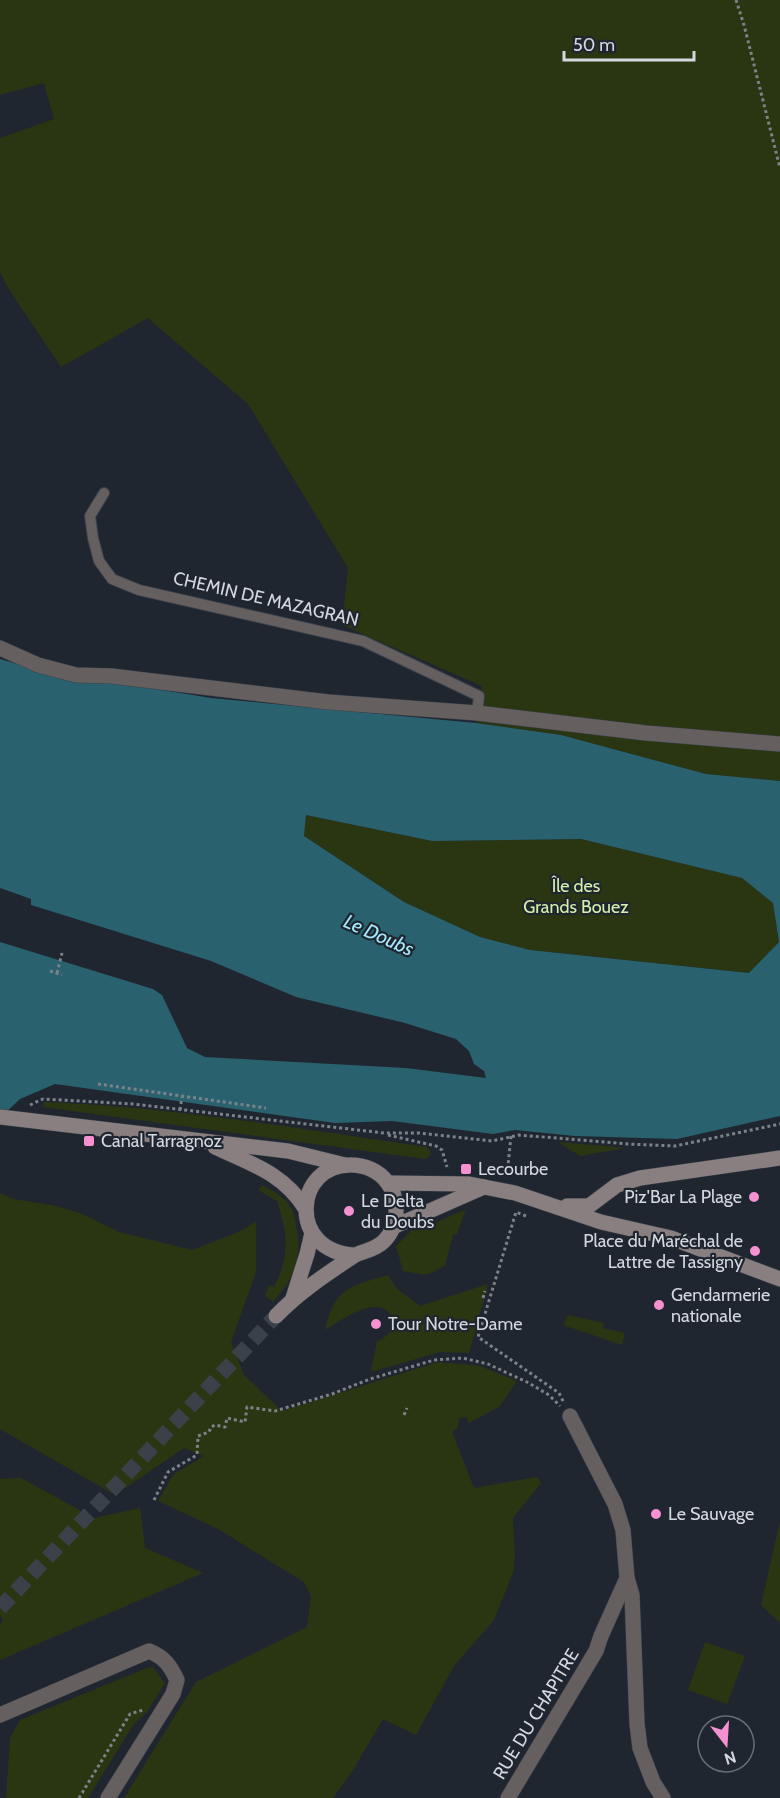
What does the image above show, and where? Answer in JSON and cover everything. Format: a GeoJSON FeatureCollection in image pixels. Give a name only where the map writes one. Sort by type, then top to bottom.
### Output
{"type":"FeatureCollection","features":[{"type":"Feature","properties":{"kind":"main road"},"geometry":{"type":"LineString","coordinates":[[7,1118],[288,1151],[357,1165],[380,1174],[395,1197],[397,1212],[393,1227],[383,1242],[375,1249],[355,1255],[293,1298],[276,1316]]}},
{"type":"Feature","properties":{"kind":"main road"},"geometry":{"type":"LineString","coordinates":[[201,1141],[263,1169],[283,1182],[296,1193],[305,1209],[312,1233],[319,1243],[330,1250],[355,1255]]}},
{"type":"Feature","properties":{"kind":"main road"},"geometry":{"type":"LineString","coordinates":[[555,1205],[589,1206],[617,1185],[640,1178],[780,1158]]}},
{"type":"Feature","properties":{"kind":"main road"},"geometry":{"type":"LineString","coordinates":[[305,1209],[313,1185],[322,1175],[345,1164]]}},
{"type":"Feature","properties":{"kind":"main road"},"geometry":{"type":"LineString","coordinates":[[388,1184],[485,1186],[555,1205],[601,1222],[671,1238],[780,1279]]}},
{"type":"Feature","properties":{"kind":"main road"},"geometry":{"type":"LineString","coordinates":[[393,1227],[485,1186]]}},
{"type":"Feature","properties":{"kind":"main road"},"geometry":{"type":"LineString","coordinates":[[293,1298],[312,1233]]}},
{"type":"Feature","properties":{"kind":"street"},"geometry":{"type":"LineString","coordinates":[[0,648],[38,665],[76,675],[111,676],[328,702],[477,712],[646,733],[780,744]]}},
{"type":"Feature","properties":{"kind":"street","name":"RUE DU CHAPITRE"},"geometry":{"type":"LineString","coordinates":[[508,1798],[596,1652],[627,1578],[623,1530],[615,1504],[570,1416]]}},
{"type":"Feature","properties":{"kind":"street"},"geometry":{"type":"LineString","coordinates":[[627,1578],[632,1595],[640,1748],[653,1782],[663,1798]]}},
{"type":"Feature","properties":{"kind":"street"},"geometry":{"type":"LineString","coordinates":[[0,1715],[148,1651],[161,1656],[170,1666],[177,1680],[173,1694],[108,1798]]}},
{"type":"Feature","properties":{"kind":"lane","name":"CHEMIN DE MAZAGRAN"},"geometry":{"type":"LineString","coordinates":[[104,494],[90,516],[99,561],[112,579],[139,590],[363,641],[479,696],[477,712]]}},
{"type":"Feature","properties":{"kind":"path"},"geometry":{"type":"LineString","coordinates":[[735,0],[744,25],[780,168]]}},
{"type":"Feature","properties":{"kind":"path"},"geometry":{"type":"LineString","coordinates":[[57,973],[62,953]]}},
{"type":"Feature","properties":{"kind":"path"},"geometry":{"type":"LineString","coordinates":[[50,971],[62,975]]}},
{"type":"Feature","properties":{"kind":"path"},"geometry":{"type":"LineString","coordinates":[[98,1084],[266,1108]]}},
{"type":"Feature","properties":{"kind":"path"},"geometry":{"type":"LineString","coordinates":[[180,1110],[182,1096]]}},
{"type":"Feature","properties":{"kind":"path"},"geometry":{"type":"LineString","coordinates":[[26,1108],[43,1099],[133,1104],[384,1134],[436,1146],[442,1150],[447,1168]]}},
{"type":"Feature","properties":{"kind":"path"},"geometry":{"type":"LineString","coordinates":[[384,1134],[419,1133],[492,1141],[511,1136],[675,1146],[780,1124]]}},
{"type":"Feature","properties":{"kind":"path"},"geometry":{"type":"LineString","coordinates":[[507,1175],[511,1136]]}},
{"type":"Feature","properties":{"kind":"path"},"geometry":{"type":"LineString","coordinates":[[516,1212],[478,1337],[559,1393],[570,1416]]}},
{"type":"Feature","properties":{"kind":"path"},"geometry":{"type":"LineString","coordinates":[[483,1298],[485,1291]]}},
{"type":"Feature","properties":{"kind":"path"},"geometry":{"type":"LineString","coordinates":[[154,1500],[168,1472],[197,1455],[198,1436],[208,1432],[215,1425],[225,1427],[227,1418],[245,1422],[247,1407],[275,1411],[434,1360],[463,1358],[488,1364],[542,1391],[570,1416]]}},
{"type":"Feature","properties":{"kind":"path"},"geometry":{"type":"LineString","coordinates":[[404,1415],[407,1408]]}},
{"type":"Feature","properties":{"kind":"path"},"geometry":{"type":"LineString","coordinates":[[79,1798],[130,1714],[141,1710],[152,1712]]}},
{"type":"Feature","properties":{"kind":"green space"},"geometry":{"type":"Polygon","coordinates":[[[0,0],[780,0],[780,781],[706,774],[561,735],[476,723],[482,686],[342,625],[348,568],[248,404],[148,318],[61,367],[10,291],[0,272],[0,138],[54,119],[44,83],[0,95],[0,0]]]}},
{"type":"Feature","properties":{"kind":"green space","name":"Île des Grands Bouez"},"geometry":{"type":"Polygon","coordinates":[[[306,815],[432,841],[581,839],[742,878],[773,903],[779,942],[750,973],[530,950],[480,937],[404,902],[304,836],[306,815]]]}},
{"type":"Feature","properties":{"kind":"green space"},"geometry":{"type":"Polygon","coordinates":[[[44,1102],[140,1109],[236,1120],[427,1147],[431,1153],[425,1159],[43,1107],[44,1102]]]}},
{"type":"Feature","properties":{"kind":"green space"},"geometry":{"type":"Polygon","coordinates":[[[558,1142],[626,1148],[580,1156],[558,1142]]]}},
{"type":"Feature","properties":{"kind":"green space"},"geometry":{"type":"Polygon","coordinates":[[[262,1185],[289,1204],[297,1230],[297,1261],[291,1278],[273,1302],[265,1296],[269,1285],[274,1287],[279,1275],[286,1244],[277,1201],[258,1190],[262,1185]]]}},
{"type":"Feature","properties":{"kind":"green space"},"geometry":{"type":"Polygon","coordinates":[[[0,1193],[13,1199],[52,1205],[80,1213],[119,1232],[192,1250],[236,1233],[256,1222],[256,1272],[231,1342],[244,1375],[282,1411],[438,1362],[480,1366],[517,1381],[499,1407],[469,1423],[466,1417],[459,1418],[458,1428],[452,1432],[474,1488],[537,1477],[541,1483],[513,1518],[515,1557],[513,1573],[494,1620],[454,1666],[416,1735],[383,1719],[353,1770],[333,1798],[124,1798],[196,1682],[307,1627],[311,1596],[304,1582],[218,1529],[158,1501],[173,1475],[204,1456],[184,1448],[115,1495],[0,1429],[0,1193]]]}},
{"type":"Feature","properties":{"kind":"green space"},"geometry":{"type":"Polygon","coordinates":[[[466,1209],[457,1234],[453,1235],[445,1266],[426,1275],[403,1271],[396,1246],[412,1230],[428,1220],[431,1225],[466,1209]]]}},
{"type":"Feature","properties":{"kind":"green space"},"geometry":{"type":"Polygon","coordinates":[[[388,1275],[396,1288],[420,1306],[488,1284],[469,1353],[440,1352],[371,1372],[377,1341],[384,1338],[391,1328],[391,1316],[388,1311],[376,1307],[363,1309],[325,1330],[333,1305],[339,1297],[354,1286],[388,1275]]]}},
{"type":"Feature","properties":{"kind":"green space"},"geometry":{"type":"Polygon","coordinates":[[[568,1315],[604,1323],[603,1328],[625,1333],[622,1345],[563,1325],[568,1315]]]}},
{"type":"Feature","properties":{"kind":"green space"},"geometry":{"type":"Polygon","coordinates":[[[21,1478],[94,1518],[140,1508],[145,1548],[203,1573],[0,1660],[0,1624],[3,1621],[0,1615],[0,1479],[21,1478]]]}},
{"type":"Feature","properties":{"kind":"green space"},"geometry":{"type":"Polygon","coordinates":[[[780,1521],[780,1623],[761,1605],[780,1521]]]}},
{"type":"Feature","properties":{"kind":"green space"},"geometry":{"type":"Polygon","coordinates":[[[705,1642],[745,1656],[727,1704],[688,1690],[705,1642]]]}},
{"type":"Feature","properties":{"kind":"green space"},"geometry":{"type":"Polygon","coordinates":[[[152,1666],[165,1683],[147,1712],[134,1724],[88,1798],[6,1798],[10,1738],[20,1720],[152,1666]]]}},
{"type":"Feature","properties":{"kind":"water","name":"Le Doubs"},"geometry":{"type":"Polygon","coordinates":[[[0,659],[35,669],[211,698],[476,723],[561,735],[706,774],[780,781],[780,1116],[677,1139],[575,1136],[515,1130],[493,1134],[392,1121],[335,1123],[55,1084],[20,1099],[0,1118],[0,942],[153,989],[162,995],[187,1048],[205,1057],[406,1068],[486,1078],[484,1071],[474,1064],[469,1051],[456,1039],[405,1023],[296,997],[211,961],[31,905],[31,899],[0,888],[0,659]],[[306,815],[304,836],[404,902],[480,937],[530,950],[749,973],[779,942],[773,903],[742,878],[581,839],[432,841],[306,815]]]}},
{"type":"Feature","properties":{"kind":"tunnel"},"geometry":{"type":"LineString","coordinates":[[0,1608],[276,1316]]}},
{"type":"Feature","properties":{"kind":"place","name":"Canal Tarragnoz"},"geometry":{"type":"Point","coordinates":[89,1141]}},
{"type":"Feature","properties":{"kind":"place","name":"Lecourbe"},"geometry":{"type":"Point","coordinates":[466,1169]}},
{"type":"Feature","properties":{"kind":"place","name":"Piz'Bar La Plage"},"geometry":{"type":"Point","coordinates":[754,1197]}},
{"type":"Feature","properties":{"kind":"place","name":"Le Delta du Doubs"},"geometry":{"type":"Point","coordinates":[349,1211]}},
{"type":"Feature","properties":{"kind":"place","name":"Place du Maréchal de Lattre de Tassigny"},"geometry":{"type":"Point","coordinates":[755,1251]}},
{"type":"Feature","properties":{"kind":"place","name":"Gendarmerie nationale"},"geometry":{"type":"Point","coordinates":[659,1305]}},
{"type":"Feature","properties":{"kind":"place","name":"Tour Notre-Dame"},"geometry":{"type":"Point","coordinates":[376,1324]}},
{"type":"Feature","properties":{"kind":"place","name":"Le Sauvage"},"geometry":{"type":"Point","coordinates":[656,1514]}}]}
